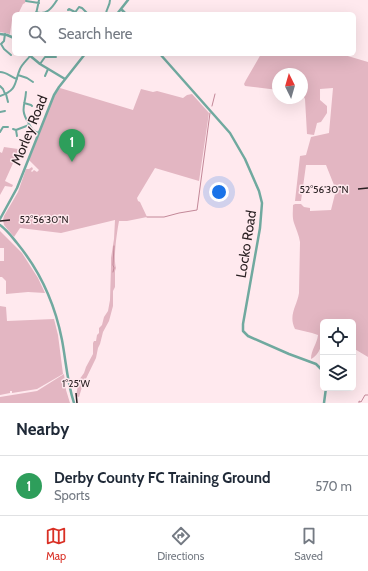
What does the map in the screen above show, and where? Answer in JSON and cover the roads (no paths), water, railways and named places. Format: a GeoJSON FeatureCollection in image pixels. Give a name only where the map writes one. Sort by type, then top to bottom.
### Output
{"type":"FeatureCollection","features":[{"type":"Feature","properties":{"kind":"street"},"geometry":{"type":"LineString","coordinates":[[36,12],[39,0]]}},
{"type":"Feature","properties":{"kind":"street"},"geometry":{"type":"LineString","coordinates":[[48,12],[56,1],[53,0]]}},
{"type":"Feature","properties":{"kind":"street"},"geometry":{"type":"LineString","coordinates":[[105,12],[110,4],[110,0]]}},
{"type":"Feature","properties":{"kind":"street"},"geometry":{"type":"LineString","coordinates":[[119,12],[128,0]]}},
{"type":"Feature","properties":{"kind":"street"},"geometry":{"type":"LineString","coordinates":[[26,1],[38,4]]}},
{"type":"Feature","properties":{"kind":"street"},"geometry":{"type":"LineString","coordinates":[[75,12],[81,6],[86,12]]}},
{"type":"Feature","properties":{"kind":"street"},"geometry":{"type":"LineString","coordinates":[[68,10],[69,8],[73,12]]}},
{"type":"Feature","properties":{"kind":"street"},"geometry":{"type":"LineString","coordinates":[[121,9],[124,12]]}},
{"type":"Feature","properties":{"kind":"street"},"geometry":{"type":"LineString","coordinates":[[0,34],[5,34],[12,37]]}},
{"type":"Feature","properties":{"kind":"street"},"geometry":{"type":"LineString","coordinates":[[5,34],[4,41],[0,44],[12,55]]}},
{"type":"Feature","properties":{"kind":"street"},"geometry":{"type":"LineString","coordinates":[[0,96],[6,94],[14,87],[22,66],[28,56]]}},
{"type":"Feature","properties":{"kind":"street"},"geometry":{"type":"LineString","coordinates":[[30,56],[48,70],[65,79]]}},
{"type":"Feature","properties":{"kind":"street","name":"Morley Road"},"geometry":{"type":"LineString","coordinates":[[0,219],[17,188],[54,95],[83,56]]}},
{"type":"Feature","properties":{"kind":"street","name":"Locko Road"},"geometry":{"type":"LineString","coordinates":[[162,56],[230,133],[245,159],[259,191],[262,203],[260,228],[242,324],[243,331],[245,334],[256,340],[316,364],[320,368]]}},
{"type":"Feature","properties":{"kind":"street"},"geometry":{"type":"LineString","coordinates":[[40,64],[45,57],[56,57]]}},
{"type":"Feature","properties":{"kind":"street"},"geometry":{"type":"LineString","coordinates":[[45,76],[48,70]]}},
{"type":"Feature","properties":{"kind":"street"},"geometry":{"type":"LineString","coordinates":[[0,72],[5,72],[17,79]]}},
{"type":"Feature","properties":{"kind":"street"},"geometry":{"type":"LineString","coordinates":[[18,75],[33,82]]}},
{"type":"Feature","properties":{"kind":"street"},"geometry":{"type":"LineString","coordinates":[[0,85],[6,94],[8,102]]}},
{"type":"Feature","properties":{"kind":"street"},"geometry":{"type":"LineString","coordinates":[[26,92],[24,103],[25,119],[32,130],[39,133]]}},
{"type":"Feature","properties":{"kind":"street"},"geometry":{"type":"LineString","coordinates":[[24,103],[32,106]]}},
{"type":"Feature","properties":{"kind":"street"},"geometry":{"type":"LineString","coordinates":[[0,112],[5,111]]}},
{"type":"Feature","properties":{"kind":"street"},"geometry":{"type":"LineString","coordinates":[[18,114],[24,113]]}},
{"type":"Feature","properties":{"kind":"street"},"geometry":{"type":"LineString","coordinates":[[17,136],[14,129],[29,125]]}},
{"type":"Feature","properties":{"kind":"street"},"geometry":{"type":"LineString","coordinates":[[0,132],[3,127],[8,128]]}},
{"type":"Feature","properties":{"kind":"street"},"geometry":{"type":"LineString","coordinates":[[0,222],[0,225],[30,260],[39,274],[49,296],[61,332],[67,377],[74,403]]}},
{"type":"Feature","properties":{"kind":"street"},"geometry":{"type":"LineString","coordinates":[[324,403],[326,391]]}},
{"type":"Feature","properties":{"kind":"waterway"},"geometry":{"type":"LineString","coordinates":[[212,106],[215,94]]}},
{"type":"Feature","properties":{"kind":"waterway"},"geometry":{"type":"LineString","coordinates":[[147,217],[164,217],[197,210],[210,113]]}},
{"type":"Feature","properties":{"kind":"waterway"},"geometry":{"type":"LineString","coordinates":[[113,272],[114,246]]}},
{"type":"Feature","properties":{"kind":"waterway"},"geometry":{"type":"LineString","coordinates":[[359,403],[365,395],[368,395]]}},
{"type":"Feature","properties":{"kind":"place","name":"Derby County FC Training Ground"},"geometry":{"type":"Point","coordinates":[72,162]}}]}
